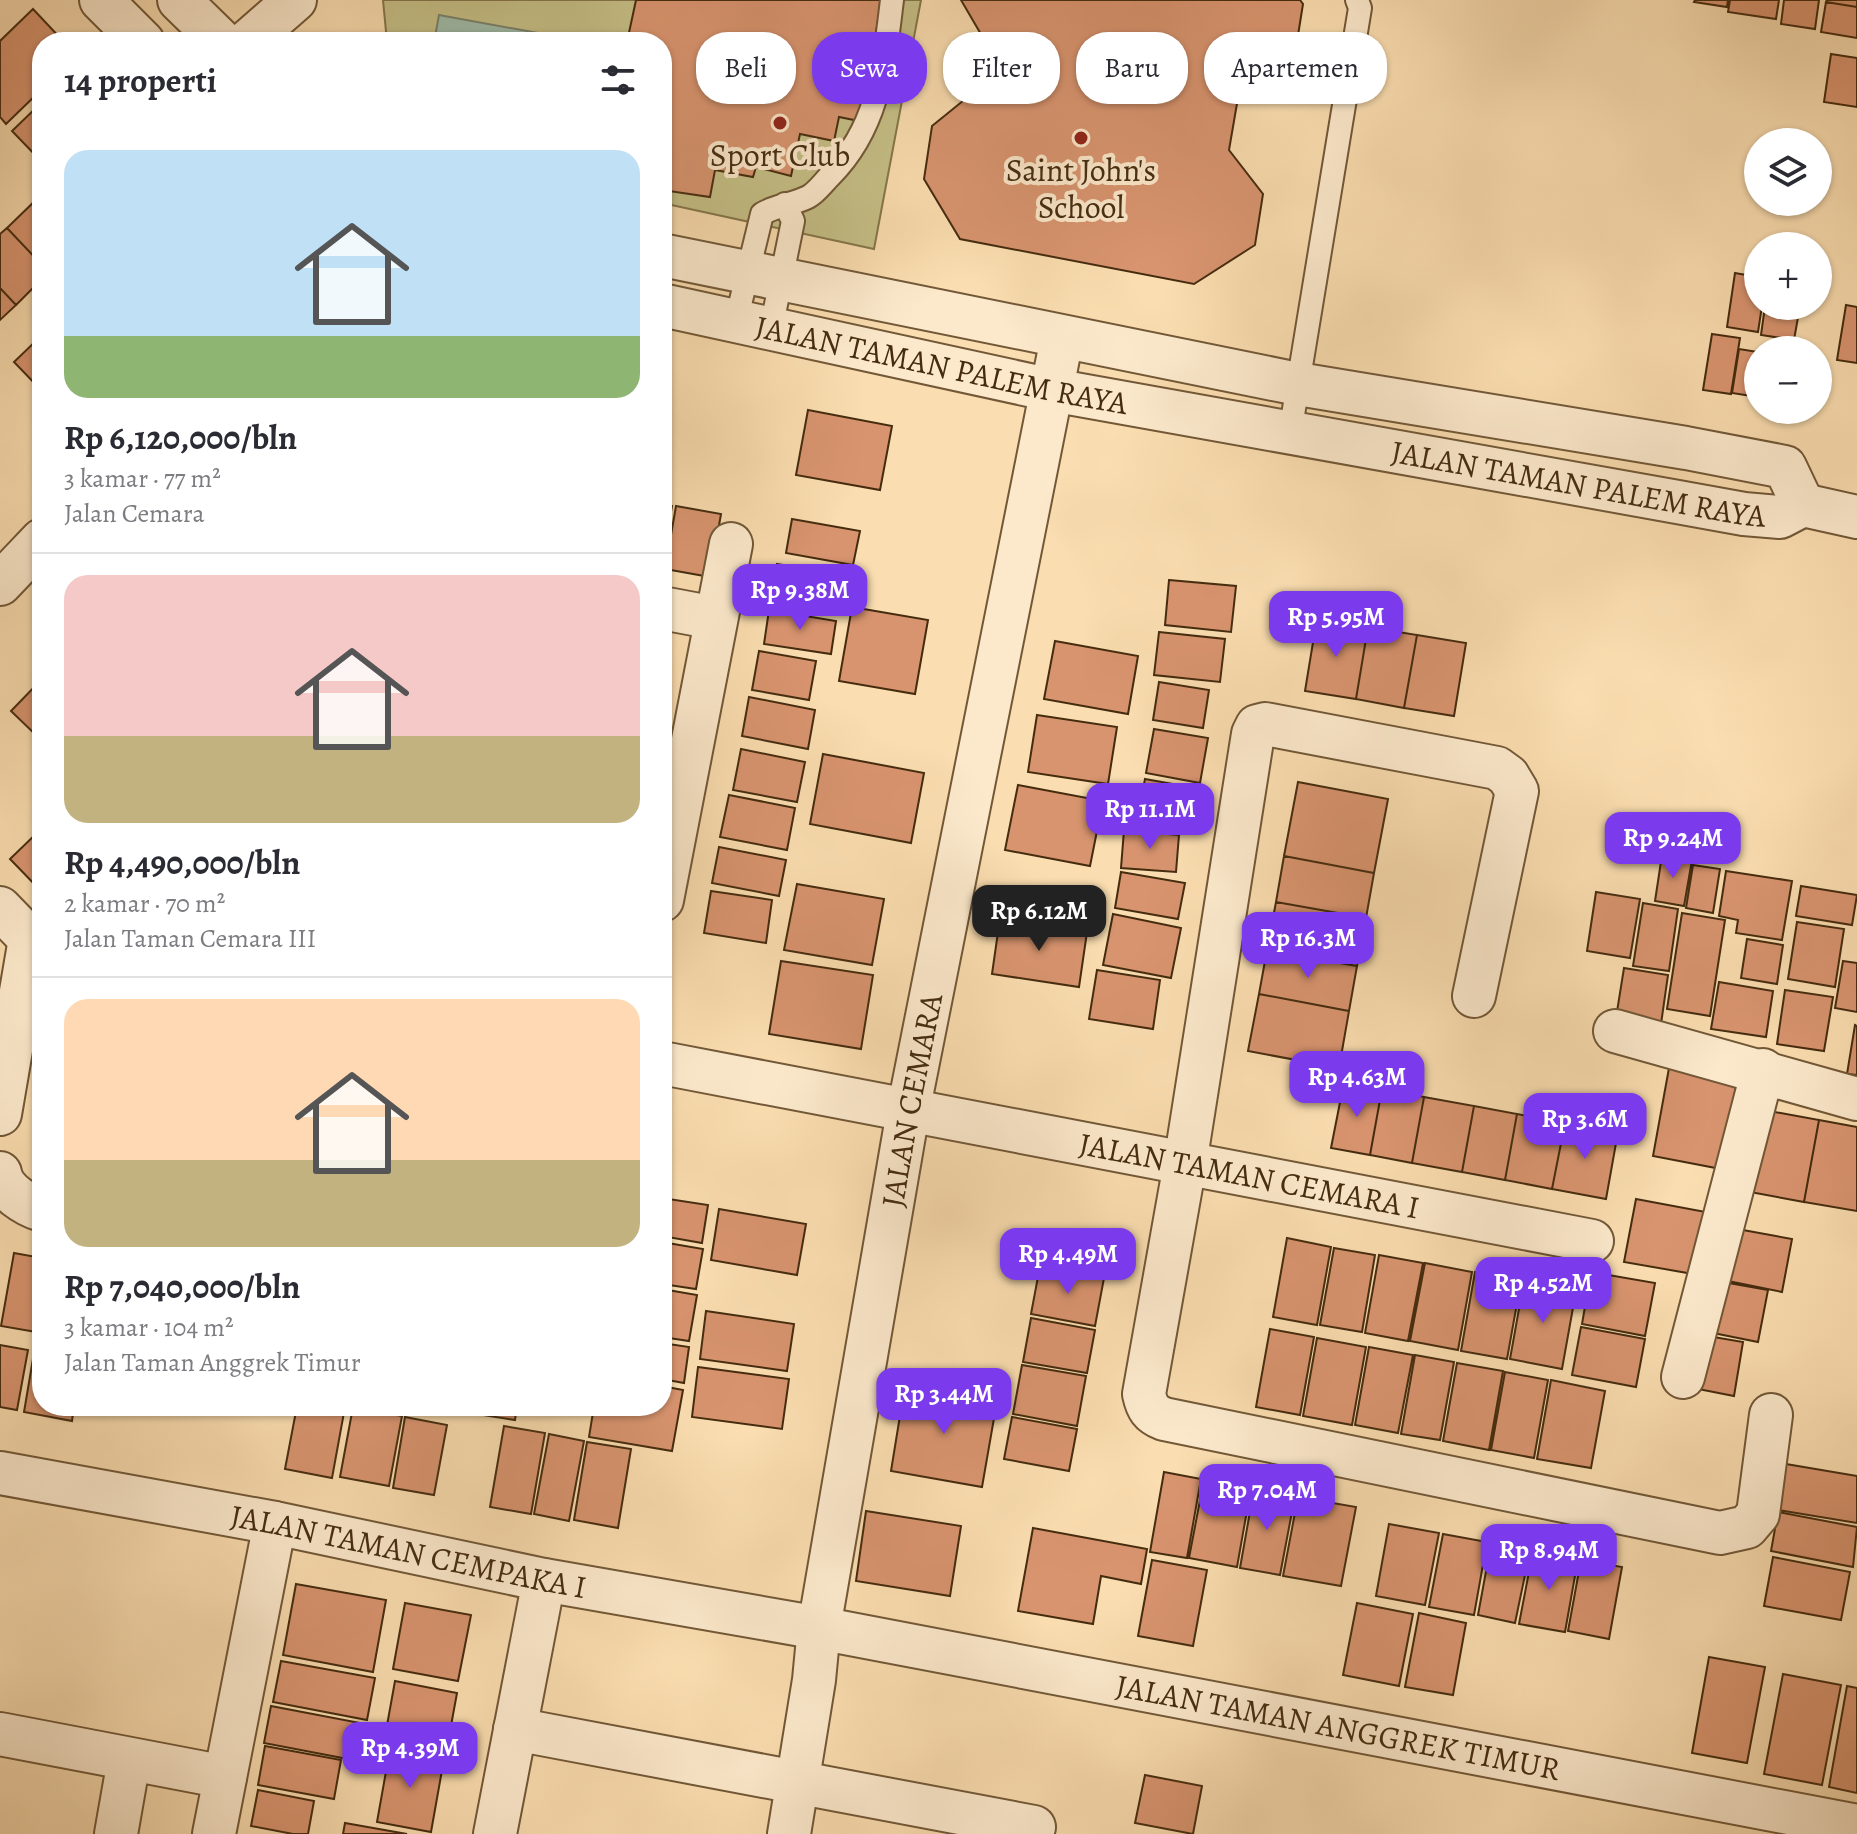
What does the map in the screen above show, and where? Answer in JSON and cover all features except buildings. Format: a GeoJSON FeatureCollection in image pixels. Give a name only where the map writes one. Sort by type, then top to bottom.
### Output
{"type":"FeatureCollection","features":[{"type":"Feature","properties":{"kind":"street"},"geometry":{"type":"LineString","coordinates":[[101,0],[133,32]]}},
{"type":"Feature","properties":{"kind":"street"},"geometry":{"type":"LineString","coordinates":[[179,0],[212,32]]}},
{"type":"Feature","properties":{"kind":"street"},"geometry":{"type":"LineString","coordinates":[[258,32],[295,0]]}},
{"type":"Feature","properties":{"kind":"street","name":"JALAN TAMAN PALEM RAYA"},"geometry":{"type":"LineString","coordinates":[[672,257],[1298,384],[1785,467],[1803,505],[1780,517],[1744,514],[1052,390],[672,307]]}},
{"type":"Feature","properties":{"kind":"street","name":"JALAN CEMARA"},"geometry":{"type":"LineString","coordinates":[[789,1834],[814,1680],[819,1628],[908,1112],[1062,338]]}},
{"type":"Feature","properties":{"kind":"street"},"geometry":{"type":"LineString","coordinates":[[1803,505],[1857,517]]}},
{"type":"Feature","properties":{"kind":"street"},"geometry":{"type":"LineString","coordinates":[[672,847],[731,544]]}},
{"type":"Feature","properties":{"kind":"street"},"geometry":{"type":"LineString","coordinates":[[0,584],[32,550]]}},
{"type":"Feature","properties":{"kind":"street"},"geometry":{"type":"LineString","coordinates":[[672,610],[715,618]]}},
{"type":"Feature","properties":{"kind":"street"},"geometry":{"type":"LineString","coordinates":[[1474,996],[1517,791],[1508,776],[1497,768],[1265,724],[1257,726],[1253,734],[1185,1164],[1144,1394],[1147,1406],[1154,1415],[1164,1419],[1720,1533],[1747,1527],[1758,1514],[1771,1415]]}},
{"type":"Feature","properties":{"kind":"street"},"geometry":{"type":"LineString","coordinates":[[0,908],[32,936]]}},
{"type":"Feature","properties":{"kind":"street"},"geometry":{"type":"LineString","coordinates":[[0,1114],[32,959]]}},
{"type":"Feature","properties":{"kind":"street"},"geometry":{"type":"LineString","coordinates":[[1615,1031],[1763,1070],[1857,1099]]}},
{"type":"Feature","properties":{"kind":"street","name":"JALAN TAMAN CEMARA I"},"geometry":{"type":"LineString","coordinates":[[672,1065],[1592,1241]]}},
{"type":"Feature","properties":{"kind":"street"},"geometry":{"type":"LineString","coordinates":[[1683,1377],[1763,1070]]}},
{"type":"Feature","properties":{"kind":"street"},"geometry":{"type":"LineString","coordinates":[[0,1173],[1,1181],[32,1206]]}},
{"type":"Feature","properties":{"kind":"street","name":"JALAN TAMAN CEMPAKA I"},"geometry":{"type":"LineString","coordinates":[[0,1473],[275,1523],[544,1580],[819,1628]]}},
{"type":"Feature","properties":{"kind":"street"},"geometry":{"type":"LineString","coordinates":[[214,1834],[275,1523]]}},
{"type":"Feature","properties":{"kind":"street"},"geometry":{"type":"LineString","coordinates":[[495,1834],[544,1580]]}},
{"type":"Feature","properties":{"kind":"street","name":"JALAN TAMAN ANGGREK TIMUR"},"geometry":{"type":"LineString","coordinates":[[819,1628],[1857,1826]]}},
{"type":"Feature","properties":{"kind":"street"},"geometry":{"type":"LineString","coordinates":[[515,1729],[1034,1827]]}},
{"type":"Feature","properties":{"kind":"street"},"geometry":{"type":"LineString","coordinates":[[0,1734],[225,1777]]}},
{"type":"Feature","properties":{"kind":"street"},"geometry":{"type":"LineString","coordinates":[[116,1834],[129,1760]]}},
{"type":"Feature","properties":{"kind":"lane"},"geometry":{"type":"LineString","coordinates":[[753,325],[764,276],[762,214],[810,197],[839,168],[860,135],[881,84],[892,0]]}},
{"type":"Feature","properties":{"kind":"lane"},"geometry":{"type":"LineString","coordinates":[[1290,433],[1360,8],[1357,0]]}},
{"type":"Feature","properties":{"kind":"lane"},"geometry":{"type":"LineString","coordinates":[[753,325],[764,276],[793,221],[785,204]]}},
{"type":"Feature","properties":{"kind":"shaded area","name":"Sport Club"},"geometry":{"type":"Polygon","coordinates":[[[383,0],[921,0],[915,32],[812,32],[812,104],[901,104],[874,249],[672,205],[672,32],[386,32],[383,0]]]}},
{"type":"Feature","properties":{"kind":"shaded area"},"geometry":{"type":"Polygon","coordinates":[[[439,15],[532,32],[436,32],[439,15]]]}},
{"type":"Feature","properties":{"kind":"place","name":"Sport Club"},"geometry":{"type":"Point","coordinates":[780,123]}},
{"type":"Feature","properties":{"kind":"place","name":"Saint John's School"},"geometry":{"type":"Point","coordinates":[1081,138]}}]}
